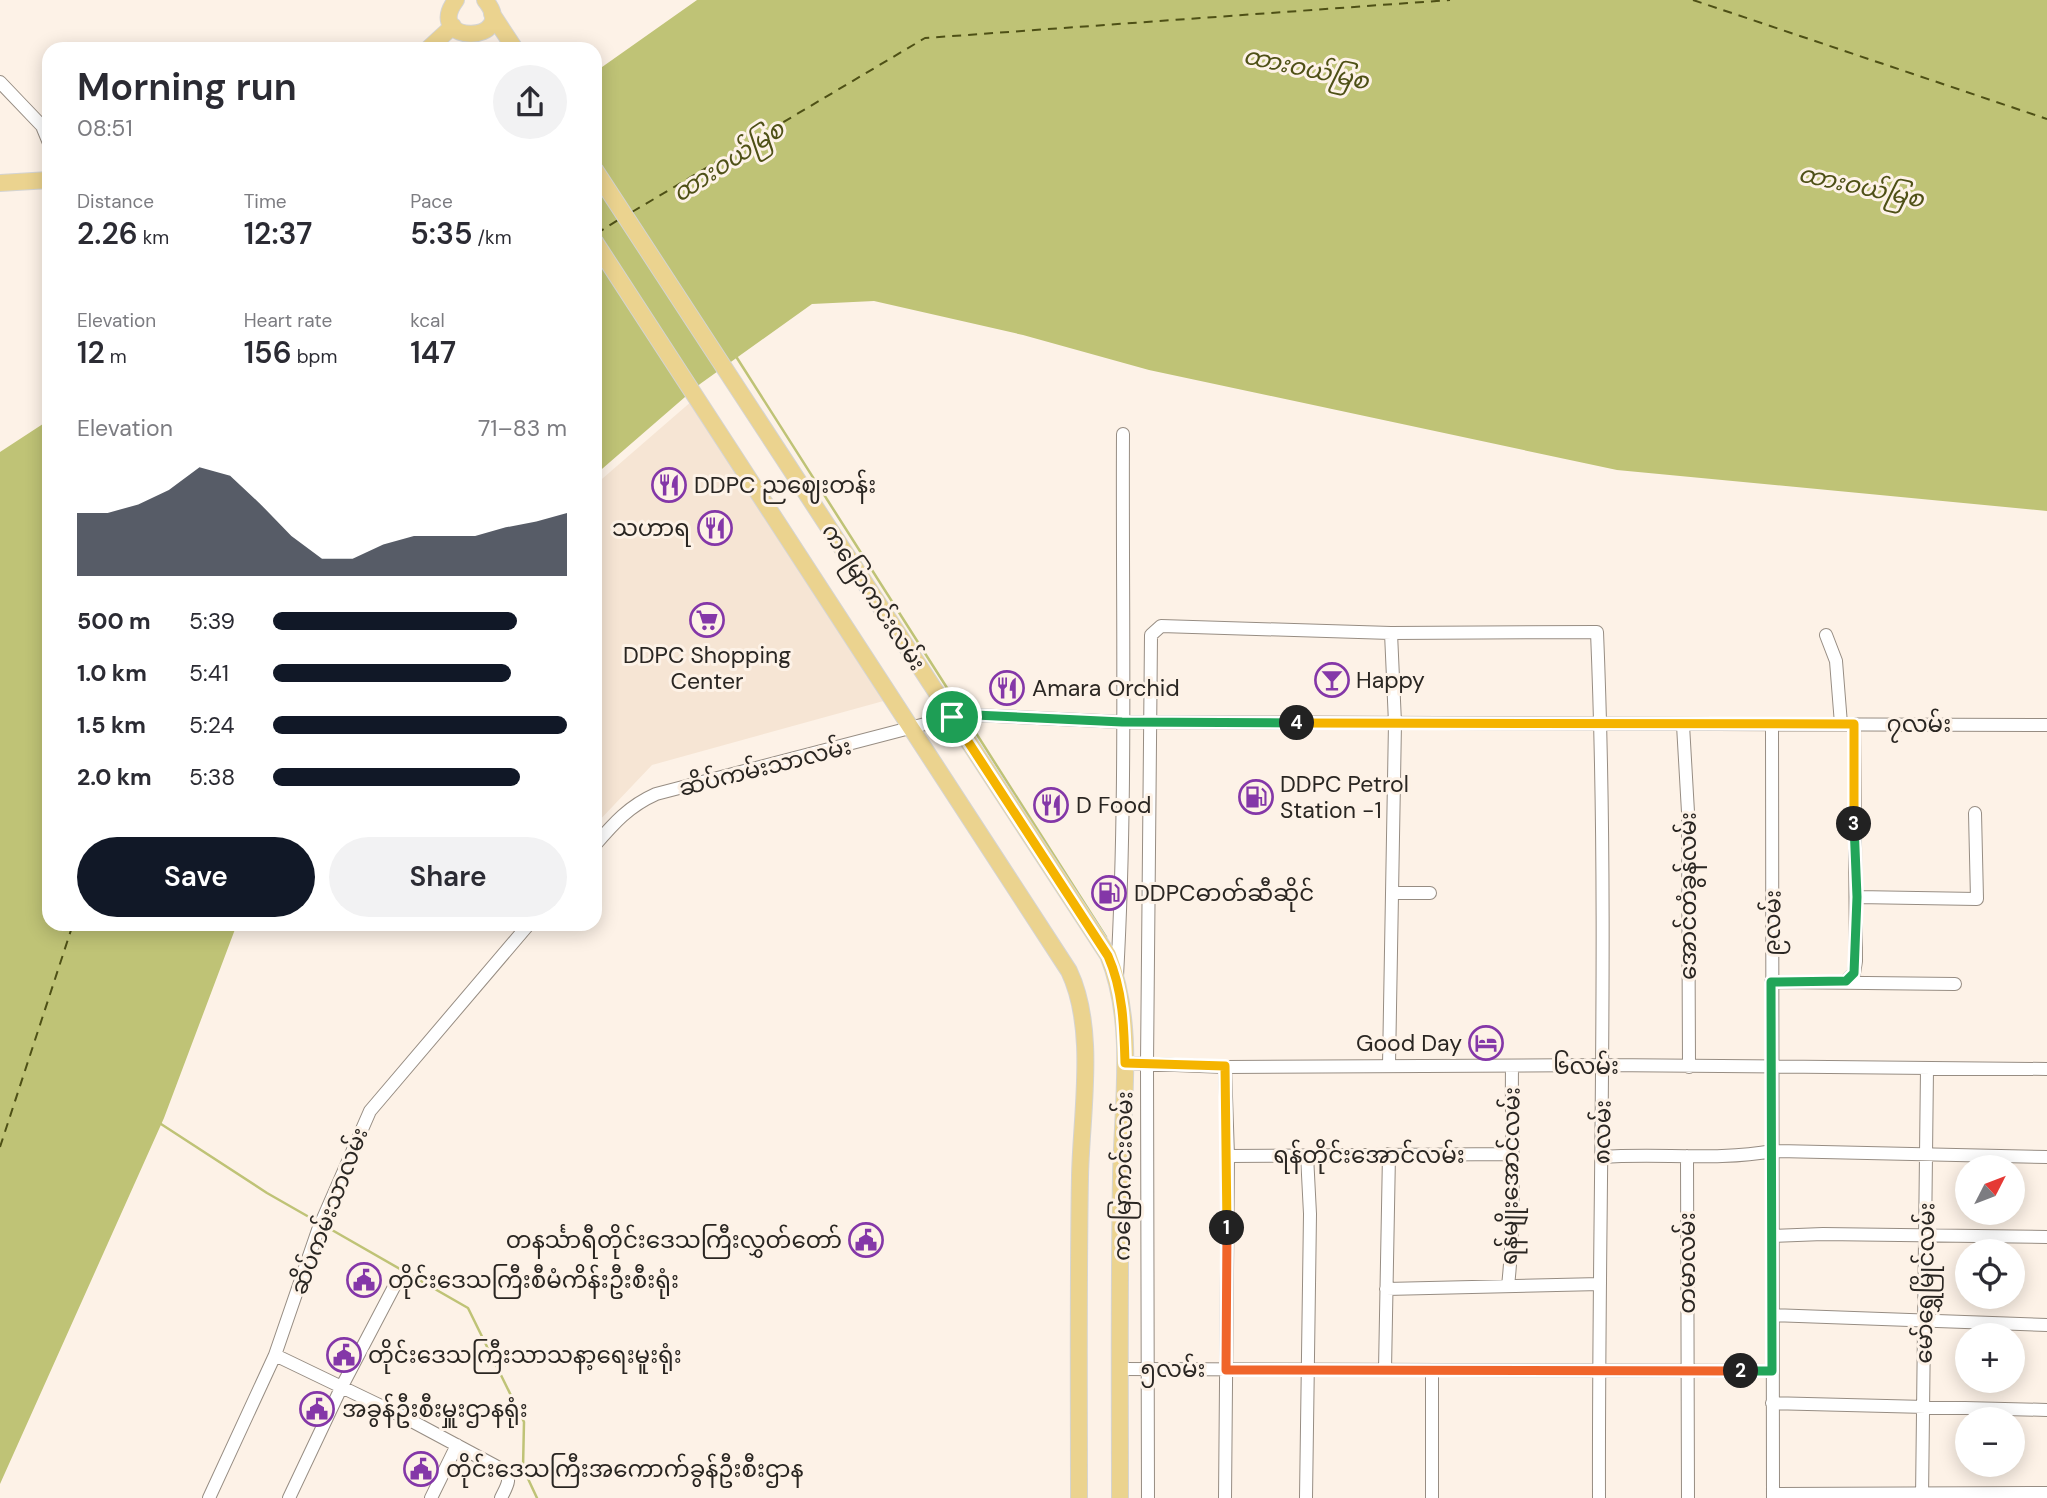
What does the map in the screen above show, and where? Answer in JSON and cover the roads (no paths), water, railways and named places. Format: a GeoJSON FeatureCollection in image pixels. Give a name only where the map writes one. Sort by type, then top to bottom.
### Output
{"type":"FeatureCollection","features":[{"type":"Feature","properties":{"kind":"main road"},"geometry":{"type":"LineString","coordinates":[[456,0],[450,10],[457,30],[466,42]]}},
{"type":"Feature","properties":{"kind":"main road"},"geometry":{"type":"LineString","coordinates":[[457,30],[472,36],[482,33],[489,25],[489,7]]}},
{"type":"Feature","properties":{"kind":"main road"},"geometry":{"type":"LineString","coordinates":[[489,7],[511,42]]}},
{"type":"Feature","properties":{"kind":"main road"},"geometry":{"type":"LineString","coordinates":[[439,42],[457,30]]}},
{"type":"Feature","properties":{"kind":"main road"},"geometry":{"type":"LineString","coordinates":[[0,183],[42,180]]}},
{"type":"Feature","properties":{"kind":"main road","name":"ကမြောကင်းလမ်း"},"geometry":{"type":"LineString","coordinates":[[602,181],[1108,956],[1117,977],[1125,1063],[1121,1177],[1120,1498]]}},
{"type":"Feature","properties":{"kind":"main road","name":"ကမြောကင်းလမ်း"},"geometry":{"type":"LineString","coordinates":[[602,253],[1069,971],[1077,988],[1081,1007],[1084,1063],[1080,1176],[1079,1498]]}},
{"type":"Feature","properties":{"kind":"street"},"geometry":{"type":"LineString","coordinates":[[0,82],[42,127]]}},
{"type":"Feature","properties":{"kind":"street"},"geometry":{"type":"LineString","coordinates":[[1117,977],[1125,811],[1122,722],[1123,434]]}},
{"type":"Feature","properties":{"kind":"street"},"geometry":{"type":"LineString","coordinates":[[1148,1498],[1147,1064],[1151,635],[1161,626],[1391,633],[1395,723],[1389,1065]]}},
{"type":"Feature","properties":{"kind":"street","name":"၈လမ်း"},"geometry":{"type":"LineString","coordinates":[[1391,633],[1597,632],[1601,724],[1603,1066],[1599,1498]]}},
{"type":"Feature","properties":{"kind":"street"},"geometry":{"type":"LineString","coordinates":[[1825,635],[1836,661],[1848,724],[1857,897],[1856,961],[1854,973],[1846,981]]}},
{"type":"Feature","properties":{"kind":"street","name":"၇လမ်း"},"geometry":{"type":"LineString","coordinates":[[952,717],[975,715],[1122,722],[2047,724]]}},
{"type":"Feature","properties":{"kind":"street","name":"ဆိပ်ကမ်းသာလမ်း"},"geometry":{"type":"LineString","coordinates":[[602,837],[637,802],[656,794],[952,717]]}},
{"type":"Feature","properties":{"kind":"street","name":"အောင်တံခွန်လမ်း"},"geometry":{"type":"LineString","coordinates":[[1683,725],[1688,812],[1689,1068]]}},
{"type":"Feature","properties":{"kind":"street","name":"၉လမ်း"},"geometry":{"type":"LineString","coordinates":[[1772,725],[1773,1496]]}},
{"type":"Feature","properties":{"kind":"street"},"geometry":{"type":"LineString","coordinates":[[1857,897],[1977,899],[1975,813]]}},
{"type":"Feature","properties":{"kind":"street"},"geometry":{"type":"LineString","coordinates":[[1393,893],[1430,893]]}},
{"type":"Feature","properties":{"kind":"street","name":"ဆိပ်ကမ်းသာလမ်း"},"geometry":{"type":"LineString","coordinates":[[209,1498],[275,1355],[323,1217],[370,1111],[523,931]]}},
{"type":"Feature","properties":{"kind":"street"},"geometry":{"type":"LineString","coordinates":[[1771,982],[1955,984]]}},
{"type":"Feature","properties":{"kind":"street","name":"၆လမ်း"},"geometry":{"type":"LineString","coordinates":[[1125,1063],[1225,1066],[2047,1069]]}},
{"type":"Feature","properties":{"kind":"street"},"geometry":{"type":"LineString","coordinates":[[1225,1066],[1228,1156],[1225,1498]]}},
{"type":"Feature","properties":{"kind":"street","name":"ရန်မျိုးအောင်လမ်း"},"geometry":{"type":"LineString","coordinates":[[1508,1286],[1513,1205],[1510,1154],[1512,1067]]}},
{"type":"Feature","properties":{"kind":"street","name":"မော်ရွှေမြိုင်လမ်း"},"geometry":{"type":"LineString","coordinates":[[1922,1496],[1927,1069]]}},
{"type":"Feature","properties":{"kind":"street"},"geometry":{"type":"LineString","coordinates":[[1602,1157],[1741,1157],[1773,1151],[2047,1157]]}},
{"type":"Feature","properties":{"kind":"street"},"geometry":{"type":"LineString","coordinates":[[1306,1498],[1310,1214],[1307,1154]]}},
{"type":"Feature","properties":{"kind":"street"},"geometry":{"type":"LineString","coordinates":[[1385,1370],[1389,1154]]}},
{"type":"Feature","properties":{"kind":"street","name":"ရန်တိုင်းအောင်လမ်း"},"geometry":{"type":"LineString","coordinates":[[1228,1156],[1510,1154]]}},
{"type":"Feature","properties":{"kind":"street","name":"တမာလမ်း"},"geometry":{"type":"LineString","coordinates":[[1687,1156],[1688,1498]]}},
{"type":"Feature","properties":{"kind":"street"},"geometry":{"type":"LineString","coordinates":[[1772,1237],[1822,1234],[2047,1237]]}},
{"type":"Feature","properties":{"kind":"street"},"geometry":{"type":"LineString","coordinates":[[1385,1289],[1600,1284]]}},
{"type":"Feature","properties":{"kind":"street"},"geometry":{"type":"LineString","coordinates":[[289,1498],[341,1388],[395,1286]]}},
{"type":"Feature","properties":{"kind":"street"},"geometry":{"type":"LineString","coordinates":[[1772,1315],[2047,1325]]}},
{"type":"Feature","properties":{"kind":"street"},"geometry":{"type":"LineString","coordinates":[[275,1355],[503,1469],[508,1474],[509,1481],[501,1498]]}},
{"type":"Feature","properties":{"kind":"street","name":"၅လမ်း"},"geometry":{"type":"LineString","coordinates":[[1121,1369],[1772,1371]]}},
{"type":"Feature","properties":{"kind":"street"},"geometry":{"type":"LineString","coordinates":[[1432,1371],[1432,1498]]}},
{"type":"Feature","properties":{"kind":"street"},"geometry":{"type":"LineString","coordinates":[[1772,1403],[2047,1409]]}},
{"type":"Feature","properties":{"kind":"street"},"geometry":{"type":"LineString","coordinates":[[431,1498],[457,1445]]}},
{"type":"Feature","properties":{"kind":"street"},"geometry":{"type":"LineString","coordinates":[[1773,1496],[2047,1493]]}},
{"type":"Feature","properties":{"kind":"water","name":"ထားဝယ်မြစ"},"geometry":{"type":"Polygon","coordinates":[[[697,0],[2047,0],[2047,511],[1617,470],[1149,370],[1023,335],[874,301],[812,304],[700,384],[602,469],[602,67],[697,0]]]}},
{"type":"Feature","properties":{"kind":"water"},"geometry":{"type":"Polygon","coordinates":[[[42,425],[42,931],[234,931],[164,1118],[0,1484],[0,452],[42,425]]]}},
{"type":"Feature","properties":{"kind":"waterway"},"geometry":{"type":"LineString","coordinates":[[737,358],[963,713]]}},
{"type":"Feature","properties":{"kind":"waterway"},"geometry":{"type":"LineString","coordinates":[[967,719],[1106,937]]}},
{"type":"Feature","properties":{"kind":"waterway"},"geometry":{"type":"LineString","coordinates":[[161,1124],[267,1193],[316,1221]]}},
{"type":"Feature","properties":{"kind":"waterway"},"geometry":{"type":"LineString","coordinates":[[325,1226],[468,1308],[524,1422],[523,1468],[537,1498]]}},
{"type":"Feature","properties":{"kind":"place","name":"DDPC ညဈေးတန်း"},"geometry":{"type":"Point","coordinates":[669,485]}},
{"type":"Feature","properties":{"kind":"place","name":"သဟာရ"},"geometry":{"type":"Point","coordinates":[715,528]}},
{"type":"Feature","properties":{"kind":"place","name":"DDPC Shopping Center"},"geometry":{"type":"Point","coordinates":[707,620]}},
{"type":"Feature","properties":{"kind":"place","name":"Happy"},"geometry":{"type":"Point","coordinates":[1332,680]}},
{"type":"Feature","properties":{"kind":"place","name":"Amara Orchid"},"geometry":{"type":"Point","coordinates":[1007,688]}},
{"type":"Feature","properties":{"kind":"place","name":"DDPC Petrol Station -1"},"geometry":{"type":"Point","coordinates":[1256,797]}},
{"type":"Feature","properties":{"kind":"place","name":"D Food"},"geometry":{"type":"Point","coordinates":[1051,805]}},
{"type":"Feature","properties":{"kind":"place","name":"DDPCဓာတ်ဆီဆိုင်"},"geometry":{"type":"Point","coordinates":[1109,893]}},
{"type":"Feature","properties":{"kind":"place","name":"Good Day"},"geometry":{"type":"Point","coordinates":[1486,1043]}},
{"type":"Feature","properties":{"kind":"place","name":"တနင်္သာရီတိုင်းဒေသကြီးလွှတ်တော်"},"geometry":{"type":"Point","coordinates":[866,1240]}},
{"type":"Feature","properties":{"kind":"place","name":"တိုင်းဒေသကြီးစီမံကိန်းဦးစီးရုံး"},"geometry":{"type":"Point","coordinates":[364,1280]}},
{"type":"Feature","properties":{"kind":"place","name":"တိုင်းဒေသကြီးသာသနာ့ရေးမူးရုံး"},"geometry":{"type":"Point","coordinates":[344,1355]}},
{"type":"Feature","properties":{"kind":"place","name":"အခွန်ဦးစီးမှူးဌာနရုံး"},"geometry":{"type":"Point","coordinates":[317,1409]}},
{"type":"Feature","properties":{"kind":"place","name":"တိုင်းဒေသကြီးအကောက်ခွန်ဦးစီးဌာန"},"geometry":{"type":"Point","coordinates":[421,1469]}}]}
